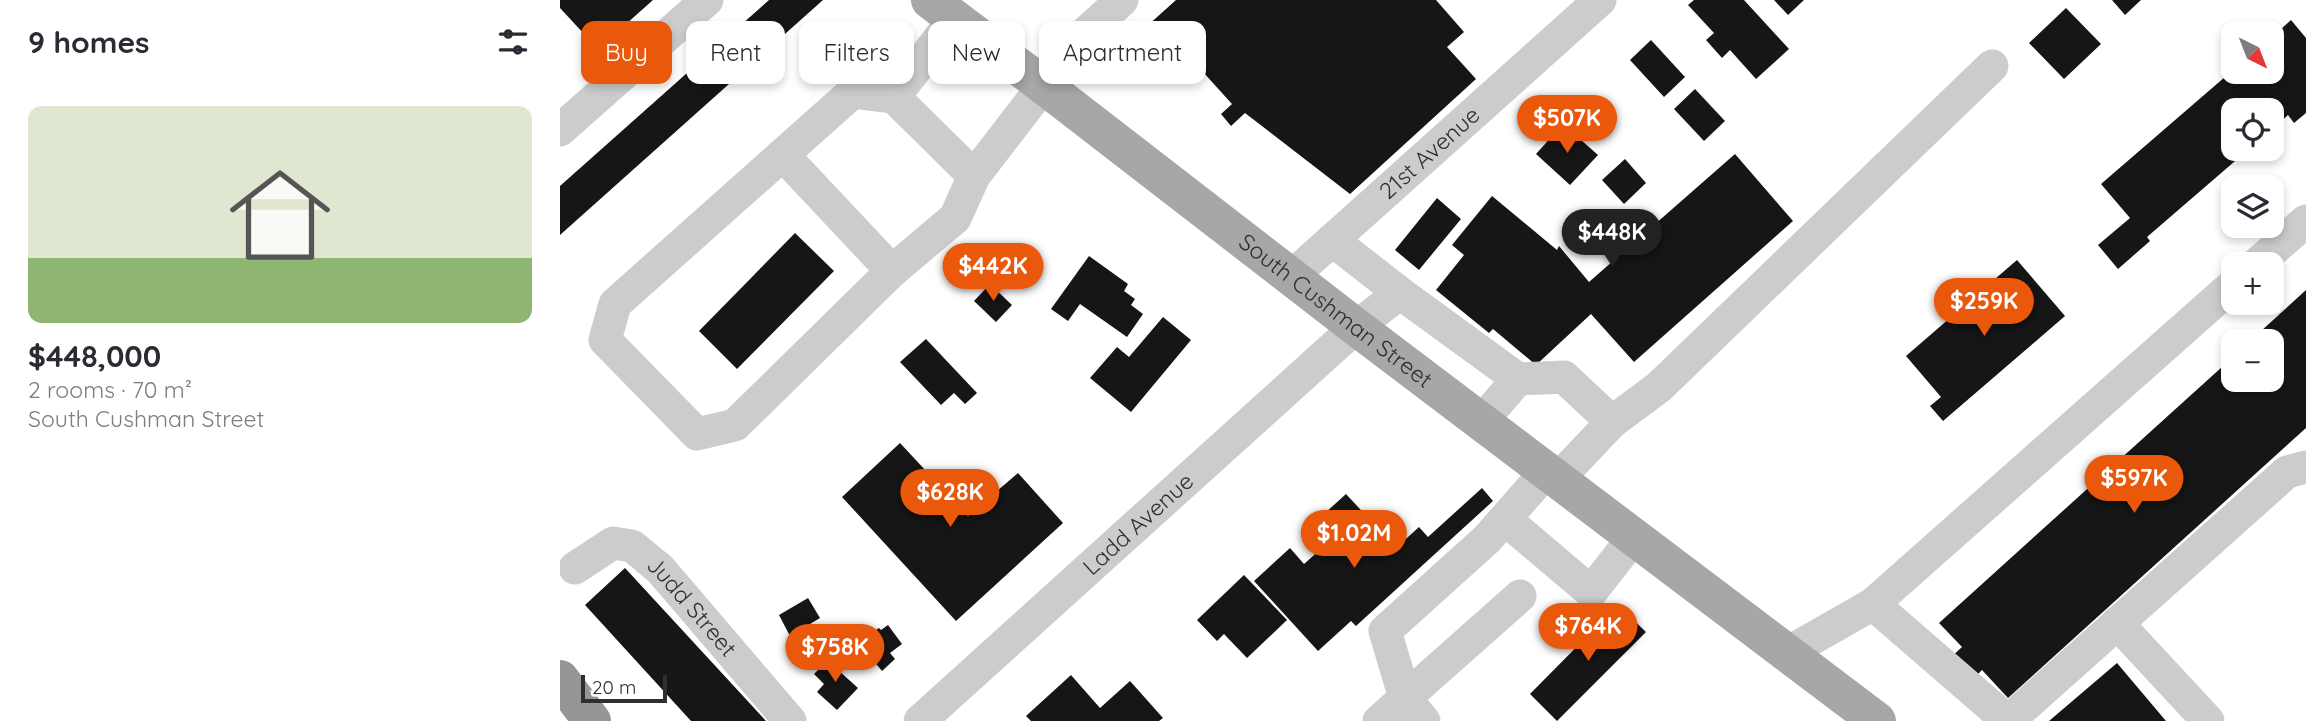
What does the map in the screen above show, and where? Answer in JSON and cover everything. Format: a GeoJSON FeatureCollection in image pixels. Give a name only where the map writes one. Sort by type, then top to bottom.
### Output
{"type":"FeatureCollection","features":[{"type":"Feature","properties":{"kind":"highway"},"geometry":{"type":"LineString","coordinates":[[560,679],[592,721]]}},
{"type":"Feature","properties":{"kind":"highway"},"geometry":{"type":"LineString","coordinates":[[560,710],[570,721]]}},
{"type":"Feature","properties":{"kind":"main road","name":"South Cushman Street"},"geometry":{"type":"LineString","coordinates":[[942,9],[1356,327],[1877,721]]}},
{"type":"Feature","properties":{"kind":"street"},"geometry":{"type":"LineString","coordinates":[[560,130],[707,0]]}},
{"type":"Feature","properties":{"kind":"street"},"geometry":{"type":"LineString","coordinates":[[974,176],[894,97],[853,92],[615,304],[605,340],[697,434],[735,425],[892,271],[955,218],[974,176],[1080,38],[1122,0]]}},
{"type":"Feature","properties":{"kind":"street","name":"21st Avenue"},"geometry":{"type":"LineString","coordinates":[[1291,277],[1600,0]]}},
{"type":"Feature","properties":{"kind":"street"},"geometry":{"type":"LineString","coordinates":[[894,97],[942,9]]}},
{"type":"Feature","properties":{"kind":"street"},"geometry":{"type":"LineString","coordinates":[[1415,710],[1385,631],[1612,422],[1659,387],[1992,66]]}},
{"type":"Feature","properties":{"kind":"street"},"geometry":{"type":"LineString","coordinates":[[783,155],[892,271]]}},
{"type":"Feature","properties":{"kind":"street"},"geometry":{"type":"LineString","coordinates":[[2271,252],[2306,221]]}},
{"type":"Feature","properties":{"kind":"street"},"geometry":{"type":"LineString","coordinates":[[1332,240],[1517,379],[1564,377],[1612,422]]}},
{"type":"Feature","properties":{"kind":"street","name":"Ladd Avenue"},"geometry":{"type":"LineString","coordinates":[[920,721],[1356,327],[1401,293]]}},
{"type":"Feature","properties":{"kind":"street"},"geometry":{"type":"LineString","coordinates":[[1787,653],[1873,604],[2221,296]]}},
{"type":"Feature","properties":{"kind":"street"},"geometry":{"type":"LineString","coordinates":[[1481,422],[1517,379]]}},
{"type":"Feature","properties":{"kind":"street"},"geometry":{"type":"LineString","coordinates":[[1873,604],[2008,721],[2287,472],[2306,467]]}},
{"type":"Feature","properties":{"kind":"street"},"geometry":{"type":"LineString","coordinates":[[1506,520],[1591,592],[1634,537]]}},
{"type":"Feature","properties":{"kind":"street","name":"Judd Street"},"geometry":{"type":"LineString","coordinates":[[575,568],[613,543],[632,546],[660,569],[790,721]]}},
{"type":"Feature","properties":{"kind":"street"},"geometry":{"type":"LineString","coordinates":[[1379,721],[1415,710],[1520,596]]}},
{"type":"Feature","properties":{"kind":"street"},"geometry":{"type":"LineString","coordinates":[[2117,623],[2208,721]]}},
{"type":"Feature","properties":{"kind":"building"},"geometry":{"type":"Polygon","coordinates":[[[560,0],[653,0],[629,21],[581,21],[581,31],[560,8],[560,0]]]}},
{"type":"Feature","properties":{"kind":"building"},"geometry":{"type":"Polygon","coordinates":[[[769,0],[823,0],[785,34],[785,21],[745,21],[769,0]]]}},
{"type":"Feature","properties":{"kind":"building"},"geometry":{"type":"Polygon","coordinates":[[[1176,0],[1436,0],[1464,32],[1447,47],[1476,79],[1350,194],[1245,113],[1231,126],[1221,114],[1232,104],[1206,75],[1206,21],[1153,21],[1176,0]]]}},
{"type":"Feature","properties":{"kind":"building"},"geometry":{"type":"Polygon","coordinates":[[[1694,0],[1744,0],[1789,49],[1756,79],[1730,50],[1722,58],[1706,40],[1714,33],[1688,5],[1694,0]]]}},
{"type":"Feature","properties":{"kind":"building"},"geometry":{"type":"Polygon","coordinates":[[[1774,0],[1804,0],[1788,15],[1774,0]]]}},
{"type":"Feature","properties":{"kind":"building"},"geometry":{"type":"Polygon","coordinates":[[[2112,0],[2141,0],[2125,15],[2112,0]]]}},
{"type":"Feature","properties":{"kind":"building"},"geometry":{"type":"Polygon","coordinates":[[[2066,8],[2101,44],[2064,79],[2029,43],[2066,8]]]}},
{"type":"Feature","properties":{"kind":"building"},"geometry":{"type":"Polygon","coordinates":[[[2291,20],[2306,38],[2306,113],[2294,123],[2288,115],[2284,119],[2284,98],[2221,98],[2221,161],[2235,161],[2147,237],[2150,241],[2118,269],[2098,245],[2130,218],[2101,184],[2221,80],[2221,84],[2284,84],[2284,26],[2291,20]]]}},
{"type":"Feature","properties":{"kind":"building"},"geometry":{"type":"Polygon","coordinates":[[[1651,40],[1685,77],[1664,97],[1630,60],[1651,40]]]}},
{"type":"Feature","properties":{"kind":"building"},"geometry":{"type":"Polygon","coordinates":[[[686,74],[686,84],[729,84],[560,235],[560,186],[686,74]]]}},
{"type":"Feature","properties":{"kind":"building"},"geometry":{"type":"Polygon","coordinates":[[[1695,89],[1725,121],[1704,141],[1674,109],[1695,89]]]}},
{"type":"Feature","properties":{"kind":"building"},"geometry":{"type":"Polygon","coordinates":[[[1563,124],[1598,155],[1570,185],[1536,154],[1563,124]]]}},
{"type":"Feature","properties":{"kind":"building"},"geometry":{"type":"Polygon","coordinates":[[[1735,154],[1793,221],[1634,362],[1591,314],[1536,365],[1493,329],[1489,333],[1436,290],[1464,255],[1452,245],[1492,196],[1557,250],[1559,246],[1589,282],[1735,154]]]}},
{"type":"Feature","properties":{"kind":"building"},"geometry":{"type":"Polygon","coordinates":[[[1625,159],[1646,183],[1624,204],[1602,180],[1625,159]]]}},
{"type":"Feature","properties":{"kind":"building"},"geometry":{"type":"Polygon","coordinates":[[[1437,198],[1461,219],[1419,270],[1395,250],[1437,198]]]}},
{"type":"Feature","properties":{"kind":"building"},"geometry":{"type":"Polygon","coordinates":[[[795,233],[834,271],[737,369],[699,331],[795,233]]]}},
{"type":"Feature","properties":{"kind":"building"},"geometry":{"type":"Polygon","coordinates":[[[1089,256],[1128,284],[1124,291],[1135,299],[1131,305],[1143,314],[1127,337],[1080,304],[1068,321],[1051,309],[1089,256]]]}},
{"type":"Feature","properties":{"kind":"building"},"geometry":{"type":"Polygon","coordinates":[[[2017,260],[2065,316],[1943,421],[1930,406],[1941,397],[1906,356],[2017,260]]]}},
{"type":"Feature","properties":{"kind":"building"},"geometry":{"type":"Polygon","coordinates":[[[990,284],[1012,305],[996,322],[974,301],[990,284]]]}},
{"type":"Feature","properties":{"kind":"building"},"geometry":{"type":"Polygon","coordinates":[[[2306,290],[2306,428],[2008,698],[1982,670],[1969,683],[1948,660],[1962,647],[1939,623],[2221,368],[2221,392],[2284,392],[2284,329],[2263,329],[2279,315],[2284,315],[2284,310],[2306,290]]]}},
{"type":"Feature","properties":{"kind":"building"},"geometry":{"type":"Polygon","coordinates":[[[1163,317],[1191,340],[1131,412],[1090,378],[1117,347],[1129,357],[1163,317]]]}},
{"type":"Feature","properties":{"kind":"building"},"geometry":{"type":"Polygon","coordinates":[[[926,339],[977,393],[965,404],[954,393],[941,405],[900,362],[926,339]]]}},
{"type":"Feature","properties":{"kind":"building"},"geometry":{"type":"Polygon","coordinates":[[[900,443],[968,516],[1018,473],[1063,523],[956,621],[842,497],[900,443]]]}},
{"type":"Feature","properties":{"kind":"building"},"geometry":{"type":"Polygon","coordinates":[[[1482,488],[1493,501],[1356,626],[1351,621],[1318,651],[1254,581],[1290,548],[1304,564],[1340,532],[1324,514],[1346,494],[1396,548],[1419,527],[1428,537],[1482,488]]]}},
{"type":"Feature","properties":{"kind":"building"},"geometry":{"type":"Polygon","coordinates":[[[625,568],[766,721],[691,721],[585,605],[625,568]]]}},
{"type":"Feature","properties":{"kind":"building"},"geometry":{"type":"Polygon","coordinates":[[[1244,575],[1287,620],[1247,658],[1224,634],[1217,641],[1197,620],[1244,575]]]}},
{"type":"Feature","properties":{"kind":"building"},"geometry":{"type":"Polygon","coordinates":[[[808,598],[820,618],[790,636],[779,615],[808,598]]]}},
{"type":"Feature","properties":{"kind":"building"},"geometry":{"type":"Polygon","coordinates":[[[1618,605],[1646,632],[1557,721],[1530,694],[1618,605]]]}},
{"type":"Feature","properties":{"kind":"building"},"geometry":{"type":"Polygon","coordinates":[[[888,625],[902,644],[890,653],[895,659],[882,671],[863,648],[876,638],[873,632],[888,625]]]}},
{"type":"Feature","properties":{"kind":"building"},"geometry":{"type":"Polygon","coordinates":[[[831,657],[841,667],[838,670],[858,688],[837,710],[817,692],[824,684],[814,674],[831,657]]]}},
{"type":"Feature","properties":{"kind":"building"},"geometry":{"type":"Polygon","coordinates":[[[2117,663],[2166,721],[2049,721],[2117,663]]]}},
{"type":"Feature","properties":{"kind":"building"},"geometry":{"type":"Polygon","coordinates":[[[1071,675],[1100,708],[1130,681],[1163,718],[1159,721],[1031,721],[1026,716],[1071,675]]]}}]}
